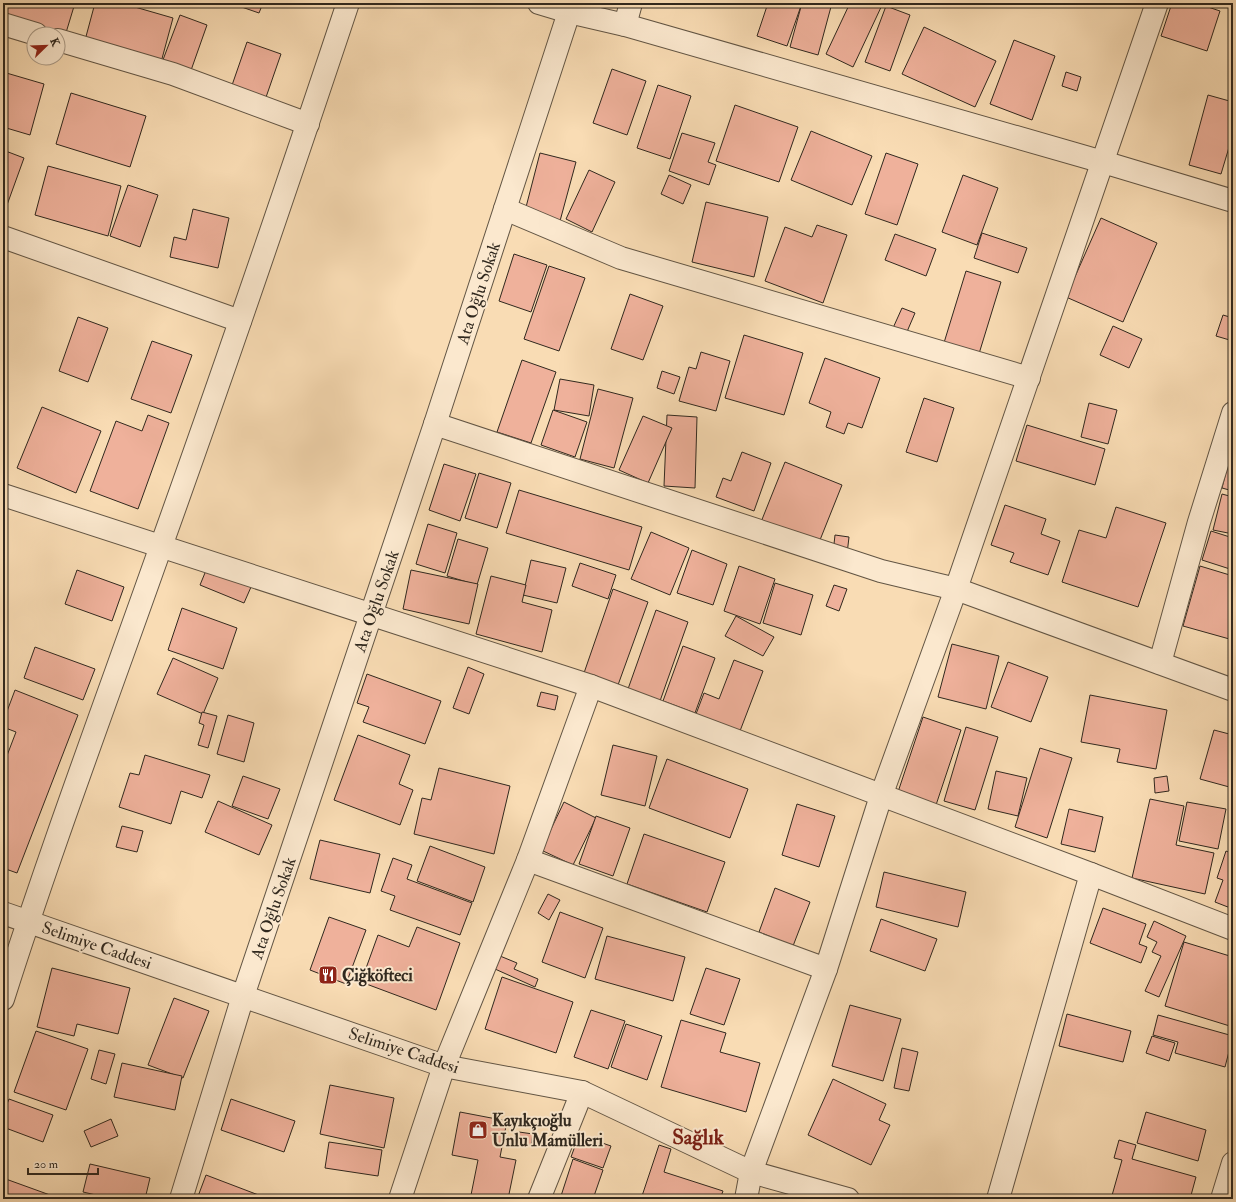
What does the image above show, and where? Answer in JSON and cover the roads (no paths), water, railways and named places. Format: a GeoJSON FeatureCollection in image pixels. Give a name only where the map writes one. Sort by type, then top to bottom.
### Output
{"type":"FeatureCollection","features":[{"type":"Feature","properties":{"kind":"street"},"geometry":{"type":"LineString","coordinates":[[3,999],[28,921],[162,546],[240,321],[348,3]]}},
{"type":"Feature","properties":{"kind":"street"},"geometry":{"type":"LineString","coordinates":[[539,3],[570,8],[1233,201]]}},
{"type":"Feature","properties":{"kind":"street"},"geometry":{"type":"LineString","coordinates":[[625,25],[631,3]]}},
{"type":"Feature","properties":{"kind":"street"},"geometry":{"type":"LineString","coordinates":[[746,1199],[751,1172],[826,969],[881,796],[956,589],[1157,3]]}},
{"type":"Feature","properties":{"kind":"street","name":"Ata Oğlu Sokak"},"geometry":{"type":"LineString","coordinates":[[180,1199],[243,996],[435,424],[570,8]]}},
{"type":"Feature","properties":{"kind":"street"},"geometry":{"type":"LineString","coordinates":[[3,24],[26,31]]}},
{"type":"Feature","properties":{"kind":"street"},"geometry":{"type":"LineString","coordinates":[[66,42],[173,74],[308,124]]}},
{"type":"Feature","properties":{"kind":"street"},"geometry":{"type":"LineString","coordinates":[[505,209],[621,258],[1029,378]]}},
{"type":"Feature","properties":{"kind":"street"},"geometry":{"type":"LineString","coordinates":[[3,236],[240,321]]}},
{"type":"Feature","properties":{"kind":"street"},"geometry":{"type":"LineString","coordinates":[[1160,663],[1199,522],[1233,413]]}},
{"type":"Feature","properties":{"kind":"street"},"geometry":{"type":"LineString","coordinates":[[435,424],[881,571],[956,589],[1233,690]]}},
{"type":"Feature","properties":{"kind":"street"},"geometry":{"type":"LineString","coordinates":[[3,495],[591,686],[1233,928]]}},
{"type":"Feature","properties":{"kind":"street"},"geometry":{"type":"LineString","coordinates":[[400,1199],[444,1066],[528,860],[591,686]]}},
{"type":"Feature","properties":{"kind":"street"},"geometry":{"type":"LineString","coordinates":[[528,860],[826,969]]}},
{"type":"Feature","properties":{"kind":"street"},"geometry":{"type":"LineString","coordinates":[[998,1199],[1091,874]]}},
{"type":"Feature","properties":{"kind":"street","name":"Selimiye Caddesi"},"geometry":{"type":"LineString","coordinates":[[3,913],[444,1066],[582,1092],[751,1172],[848,1199]]}},
{"type":"Feature","properties":{"kind":"street"},"geometry":{"type":"LineString","coordinates":[[539,1199],[582,1092]]}},
{"type":"Feature","properties":{"kind":"street"},"geometry":{"type":"LineString","coordinates":[[1222,1199],[1233,1163]]}},
{"type":"Feature","properties":{"kind":"place","name":"Çiğköfteci"},"geometry":{"type":"Point","coordinates":[328,975]}},
{"type":"Feature","properties":{"kind":"place","name":"Kayıkçıoğlu Unlu Mamülleri"},"geometry":{"type":"Point","coordinates":[478,1130]}},
{"type":"Feature","properties":{"kind":"district","name":"Sağlık"},"geometry":{"type":"Point","coordinates":[698,1137]}}]}
